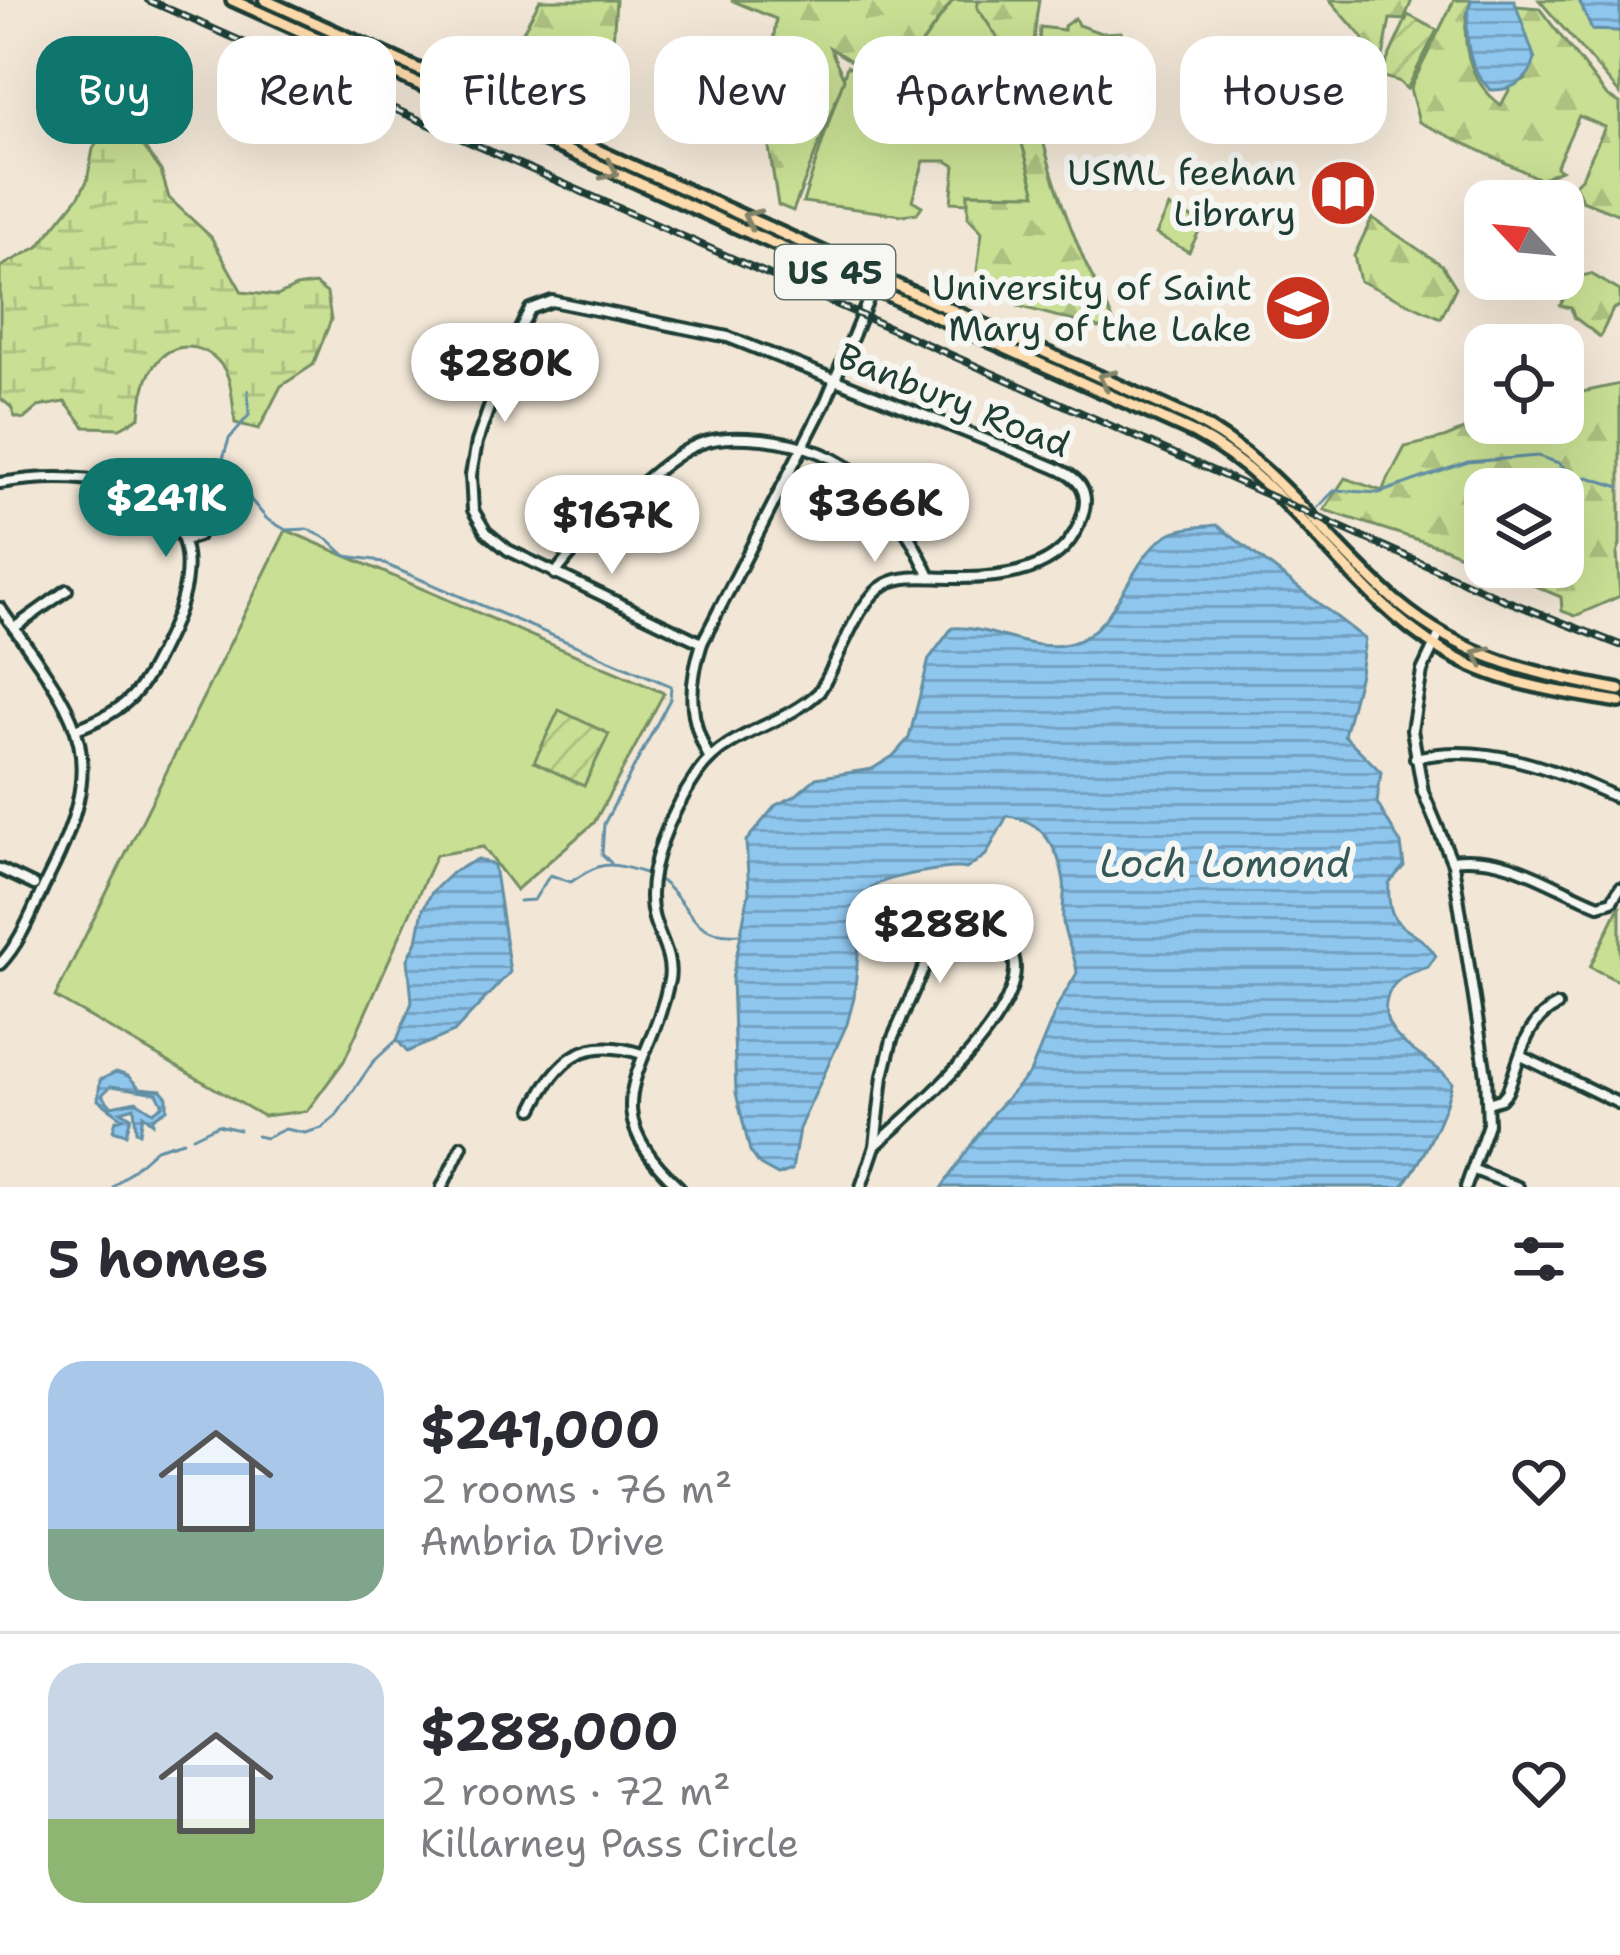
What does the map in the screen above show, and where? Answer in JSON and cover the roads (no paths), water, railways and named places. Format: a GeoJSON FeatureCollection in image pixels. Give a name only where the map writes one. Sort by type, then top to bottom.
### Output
{"type":"FeatureCollection","features":[{"type":"Feature","properties":{"kind":"main road","name":"US 45"},"geometry":{"type":"LineString","coordinates":[[232,0],[1215,445],[1277,492],[1372,594],[1433,645],[1511,681],[1620,702]]}},
{"type":"Feature","properties":{"kind":"main road","name":"US 45"},"geometry":{"type":"LineString","coordinates":[[265,0],[1217,432],[1280,481],[1388,594],[1440,633],[1478,654],[1525,671],[1620,690]]}},
{"type":"Feature","properties":{"kind":"street"},"geometry":{"type":"LineString","coordinates":[[710,759],[690,706],[702,644],[804,446],[878,276]]}},
{"type":"Feature","properties":{"kind":"street","name":"Banbury Road"},"geometry":{"type":"LineString","coordinates":[[555,574],[500,545],[486,532],[473,510],[470,490],[489,404],[520,323],[536,304],[552,301],[728,337],[1054,467],[1083,487],[1080,522],[1052,560],[996,574],[895,580],[875,591],[819,692],[807,704],[746,734],[710,759],[679,808],[655,872],[652,905],[669,979],[633,1088],[637,1138],[655,1165],[679,1187]]}},
{"type":"Feature","properties":{"kind":"street"},"geometry":{"type":"LineString","coordinates":[[702,644],[555,574],[652,477],[689,448],[721,437],[804,446],[834,457],[872,486],[907,532],[930,578]]}},
{"type":"Feature","properties":{"kind":"street"},"geometry":{"type":"LineString","coordinates":[[0,483],[103,481],[129,486],[164,510],[185,540],[186,595],[144,685],[119,711],[76,728]]}},
{"type":"Feature","properties":{"kind":"street"},"geometry":{"type":"LineString","coordinates":[[185,540],[198,536]]}},
{"type":"Feature","properties":{"kind":"street"},"geometry":{"type":"LineString","coordinates":[[14,628],[67,590]]}},
{"type":"Feature","properties":{"kind":"street"},"geometry":{"type":"LineString","coordinates":[[0,608],[62,696],[76,728],[83,771],[78,813],[17,943],[0,964]]}},
{"type":"Feature","properties":{"kind":"street"},"geometry":{"type":"LineString","coordinates":[[1440,633],[1413,707],[1414,758],[1452,860],[1488,1103],[1486,1135],[1466,1187]]}},
{"type":"Feature","properties":{"kind":"street"},"geometry":{"type":"LineString","coordinates":[[1414,758],[1454,753],[1511,760],[1550,770],[1620,800]]}},
{"type":"Feature","properties":{"kind":"street"},"geometry":{"type":"LineString","coordinates":[[1452,860],[1510,864],[1607,905],[1620,888]]}},
{"type":"Feature","properties":{"kind":"street"},"geometry":{"type":"LineString","coordinates":[[0,869],[34,886]]}},
{"type":"Feature","properties":{"kind":"street"},"geometry":{"type":"LineString","coordinates":[[861,1187],[875,1146],[892,1040],[936,940],[954,926],[990,932],[1012,960],[1013,978],[1005,1003],[966,1062],[875,1146]]}},
{"type":"Feature","properties":{"kind":"street"},"geometry":{"type":"LineString","coordinates":[[1488,1103],[1507,1092],[1528,1034],[1546,1011],[1557,1006]]}},
{"type":"Feature","properties":{"kind":"street"},"geometry":{"type":"LineString","coordinates":[[533,1108],[551,1076],[579,1053],[609,1046],[642,1054]]}},
{"type":"Feature","properties":{"kind":"street"},"geometry":{"type":"LineString","coordinates":[[1521,1056],[1620,1103]]}},
{"type":"Feature","properties":{"kind":"street"},"geometry":{"type":"LineString","coordinates":[[442,1187],[462,1146]]}},
{"type":"Feature","properties":{"kind":"street"},"geometry":{"type":"LineString","coordinates":[[1474,1170],[1518,1187]]}},
{"type":"Feature","properties":{"kind":"water"},"geometry":{"type":"Polygon","coordinates":[[[1471,0],[1514,0],[1535,59],[1529,73],[1513,86],[1491,90],[1476,71],[1467,36],[1471,0]]]}},
{"type":"Feature","properties":{"kind":"water"},"geometry":{"type":"Polygon","coordinates":[[[1579,0],[1620,0],[1620,31],[1592,30],[1579,0]]]}},
{"type":"Feature","properties":{"kind":"water","name":"Loch Lomond"},"geometry":{"type":"Polygon","coordinates":[[[1217,525],[1365,639],[1344,735],[1381,772],[1377,803],[1401,844],[1404,866],[1389,883],[1392,913],[1436,956],[1428,967],[1396,983],[1388,995],[1386,1017],[1399,1038],[1452,1083],[1416,1167],[1401,1187],[942,1187],[994,1112],[1030,1073],[1077,973],[1063,922],[1064,881],[1058,857],[1039,829],[1007,816],[986,855],[966,869],[906,875],[868,891],[847,1024],[799,1129],[792,1170],[778,1175],[760,1165],[750,1151],[736,1093],[732,979],[749,892],[746,841],[776,805],[816,778],[872,769],[893,756],[909,738],[929,659],[952,628],[1042,645],[1072,643],[1102,623],[1157,543],[1176,531],[1217,525]]]}},
{"type":"Feature","properties":{"kind":"water"},"geometry":{"type":"Polygon","coordinates":[[[478,859],[494,865],[510,972],[454,1032],[407,1052],[397,1040],[412,1002],[408,959],[423,909],[432,892],[453,872],[478,859]]]}},
{"type":"Feature","properties":{"kind":"water"},"geometry":{"type":"Polygon","coordinates":[[[116,1072],[140,1088],[161,1090],[167,1097],[167,1109],[153,1123],[143,1115],[140,1133],[134,1107],[121,1111],[131,1117],[126,1134],[113,1130],[116,1120],[123,1118],[98,1100],[100,1080],[116,1072]],[[111,1086],[102,1095],[111,1106],[136,1101],[153,1112],[163,1105],[157,1093],[111,1086]]]}},
{"type":"Feature","properties":{"kind":"waterway"},"geometry":{"type":"LineString","coordinates":[[248,390],[249,415],[229,439],[221,465],[267,519],[286,530],[307,529],[328,539],[346,556],[375,560],[671,686],[670,699],[604,824],[602,854],[611,863]]}},
{"type":"Feature","properties":{"kind":"waterway"},"geometry":{"type":"LineString","coordinates":[[1318,507],[1335,490],[1379,493],[1468,462],[1538,456],[1559,463],[1577,479],[1588,477],[1620,487]]}},
{"type":"Feature","properties":{"kind":"waterway"},"geometry":{"type":"LineString","coordinates":[[519,901],[534,900],[550,875],[571,882],[606,865],[645,873]]}},
{"type":"Feature","properties":{"kind":"waterway"},"geometry":{"type":"LineString","coordinates":[[661,881],[700,925],[723,934],[740,934]]}},
{"type":"Feature","properties":{"kind":"waterway"},"geometry":{"type":"LineString","coordinates":[[257,1136],[322,1128],[336,1116],[373,1062],[397,1040]]}},
{"type":"Feature","properties":{"kind":"waterway"},"geometry":{"type":"LineString","coordinates":[[193,1137],[218,1125],[239,1130]]}},
{"type":"Feature","properties":{"kind":"waterway"},"geometry":{"type":"LineString","coordinates":[[113,1187],[156,1149],[183,1141]]}},
{"type":"Feature","properties":{"kind":"railway"},"geometry":{"type":"LineString","coordinates":[[148,0],[1505,600],[1620,645]]}},
{"type":"Feature","properties":{"kind":"place","name":"USML feehan Library"},"geometry":{"type":"Point","coordinates":[1343,193]}},
{"type":"Feature","properties":{"kind":"place","name":"University of Saint Mary of the Lake"},"geometry":{"type":"Point","coordinates":[1298,308]}}]}
